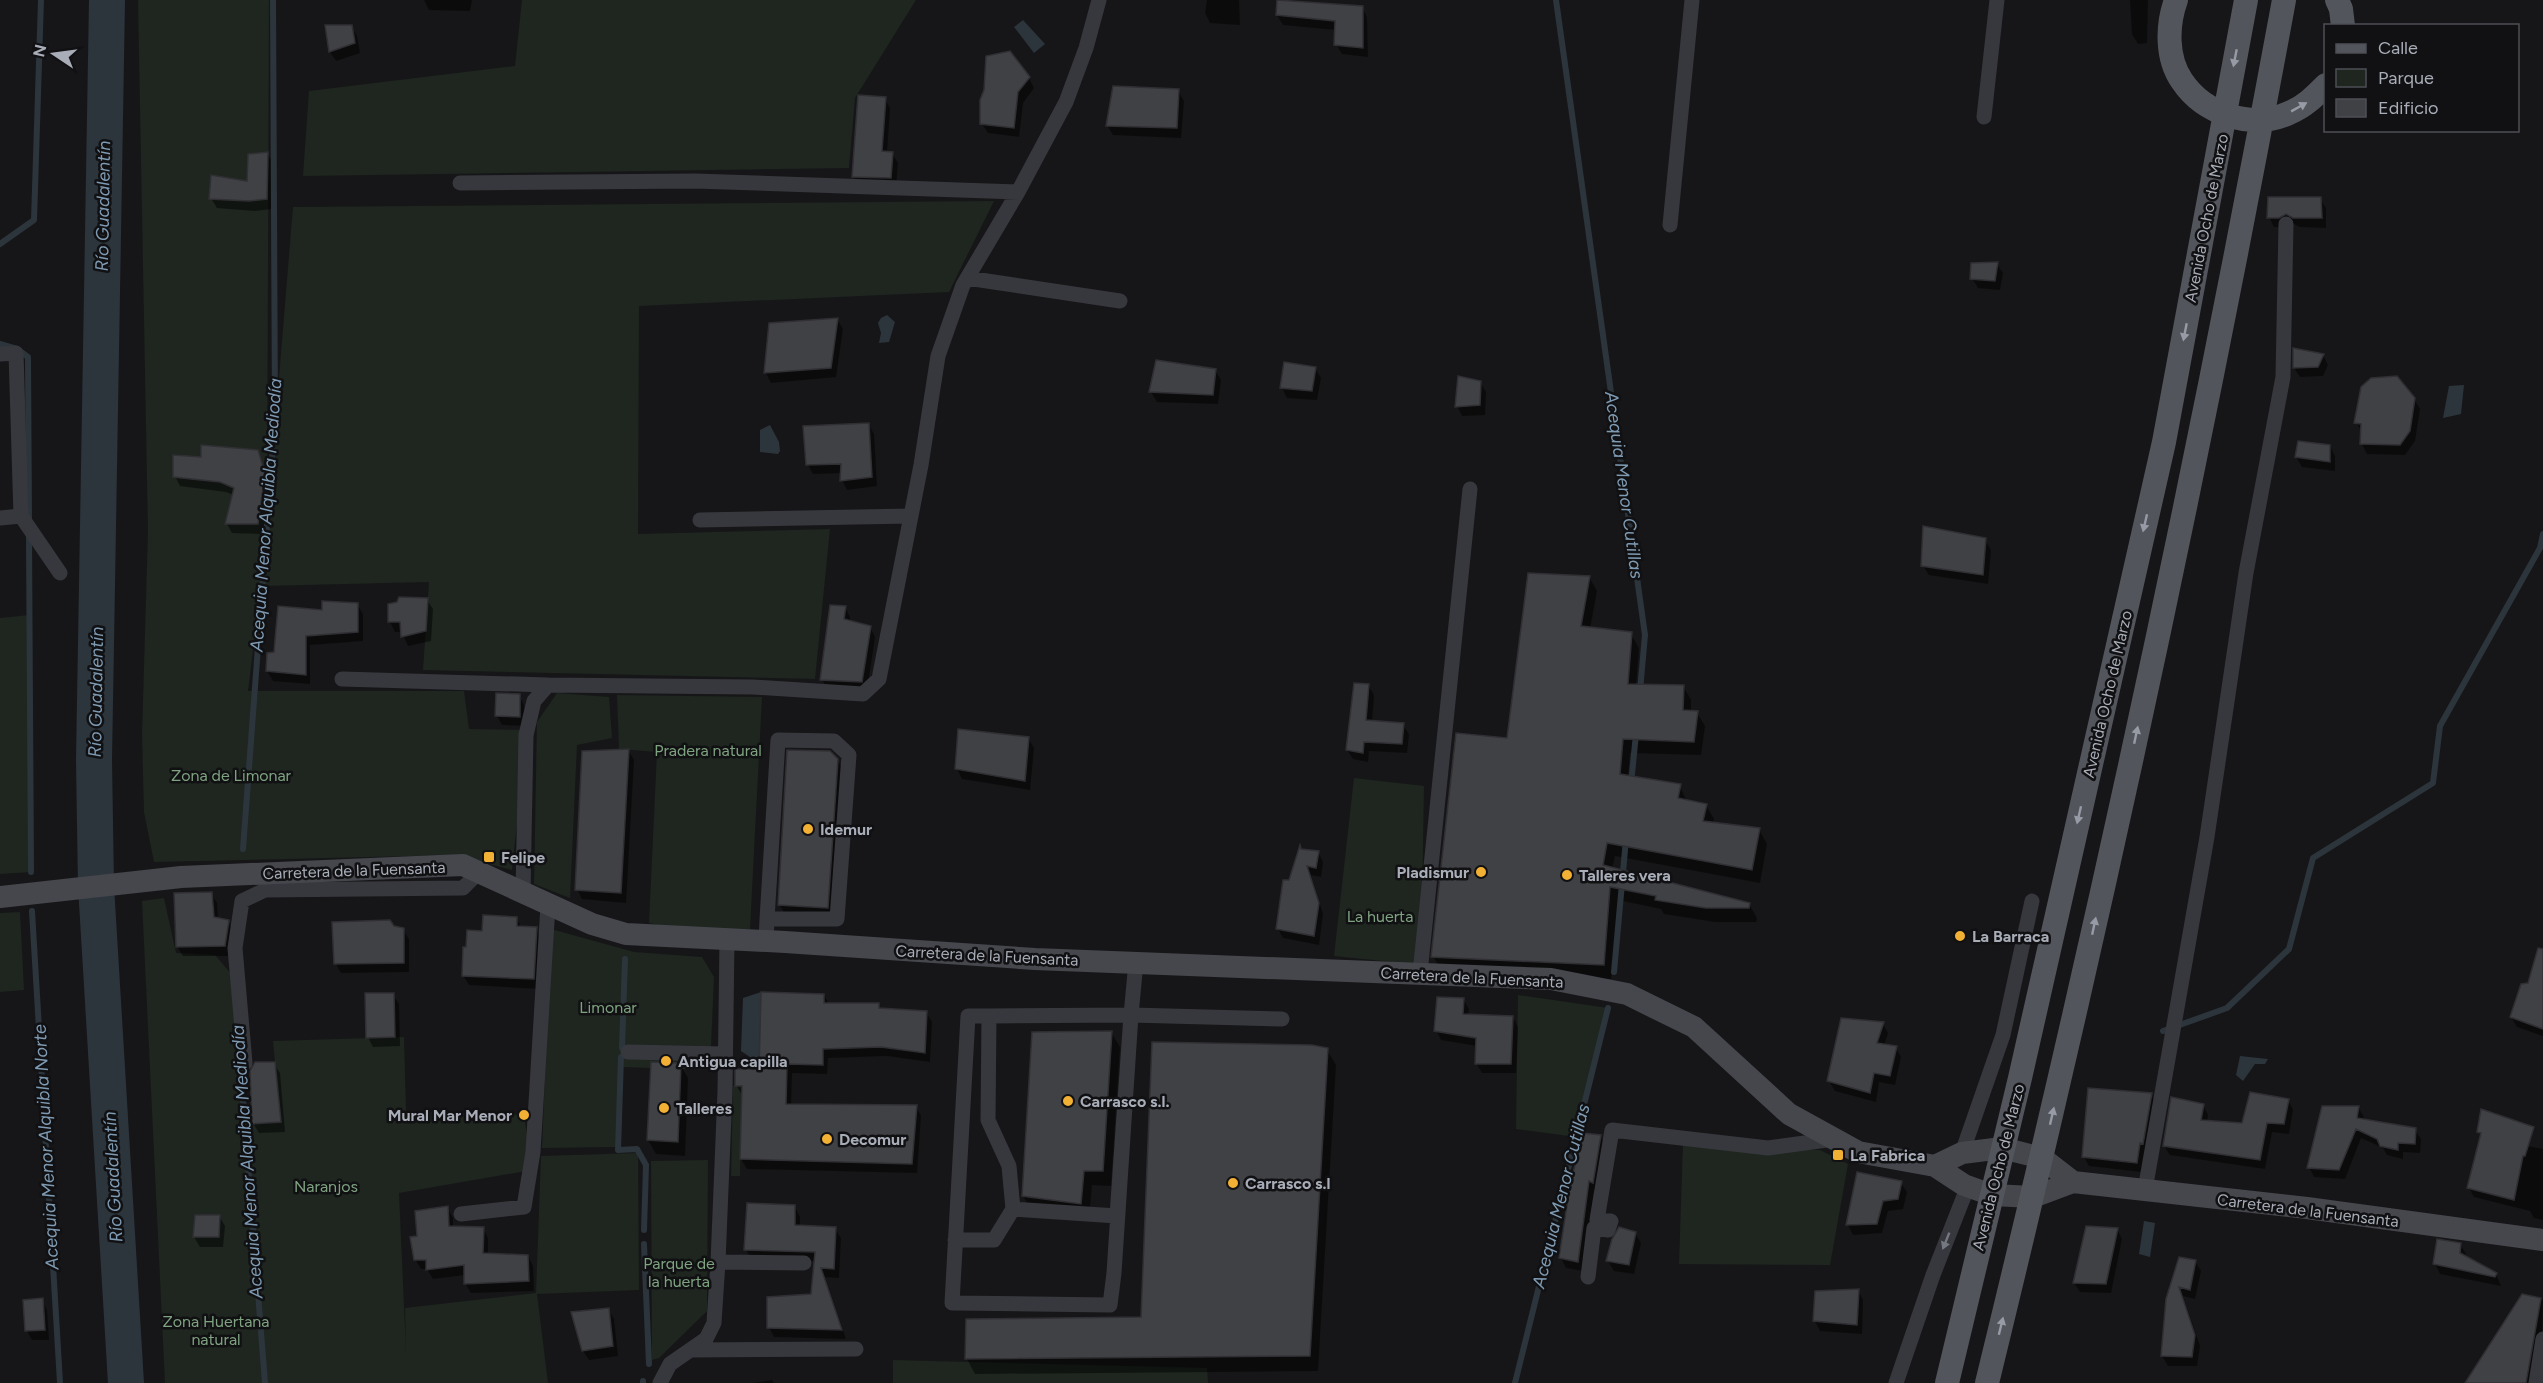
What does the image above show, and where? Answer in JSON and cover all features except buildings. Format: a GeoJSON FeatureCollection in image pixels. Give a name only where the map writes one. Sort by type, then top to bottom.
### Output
{"type":"FeatureCollection","features":[{"type":"Feature","properties":{"kind":"main road"},"geometry":{"type":"LineString","coordinates":[[2176,0],[2170,17],[2170,48],[2181,80],[2200,100],[2226,115],[2262,120],[2287,114],[2310,102],[2324,86]]}},
{"type":"Feature","properties":{"kind":"main road","name":"Avenida Ocho de Marzo"},"geometry":{"type":"LineString","coordinates":[[1947,1383],[2164,442],[2246,0]]}},
{"type":"Feature","properties":{"kind":"main road"},"geometry":{"type":"LineString","coordinates":[[1987,1383],[2042,1158],[2198,454],[2284,0]]}},
{"type":"Feature","properties":{"kind":"main road"},"geometry":{"type":"LineString","coordinates":[[2337,0],[2343,24]]}},
{"type":"Feature","properties":{"kind":"main road","name":"Carretera de la Fuensanta"},"geometry":{"type":"LineString","coordinates":[[0,897],[181,877],[463,866],[592,924],[626,934],[727,940],[767,930],[1035,959],[1551,979],[1627,994],[1694,1027],[1789,1114],[1858,1152],[1935,1166]]}},
{"type":"Feature","properties":{"kind":"main road"},"geometry":{"type":"LineString","coordinates":[[1935,1166],[1962,1153],[2002,1148],[2042,1158],[2073,1182]]}},
{"type":"Feature","properties":{"kind":"main road"},"geometry":{"type":"LineString","coordinates":[[1935,1166],[1968,1186],[1992,1195],[2033,1197],[2073,1182]]}},
{"type":"Feature","properties":{"kind":"main road","name":"Carretera de la Fuensanta"},"geometry":{"type":"LineString","coordinates":[[2073,1182],[2307,1208],[2543,1240]]}},
{"type":"Feature","properties":{"kind":"street"},"geometry":{"type":"LineString","coordinates":[[342,679],[753,687],[863,694],[879,679],[911,516],[938,356],[967,278],[1018,192],[1066,102],[1086,48],[1099,0]]}},
{"type":"Feature","properties":{"kind":"street"},"geometry":{"type":"LineString","coordinates":[[1670,225],[1692,0]]}},
{"type":"Feature","properties":{"kind":"street"},"geometry":{"type":"LineString","coordinates":[[1984,117],[1997,0]]}},
{"type":"Feature","properties":{"kind":"street"},"geometry":{"type":"LineString","coordinates":[[460,183],[695,181],[1018,192]]}},
{"type":"Feature","properties":{"kind":"street"},"geometry":{"type":"LineString","coordinates":[[2145,1190],[2207,837],[2246,573],[2283,377],[2286,224]]}},
{"type":"Feature","properties":{"kind":"street"},"geometry":{"type":"LineString","coordinates":[[967,278],[1120,300]]}},
{"type":"Feature","properties":{"kind":"street"},"geometry":{"type":"LineString","coordinates":[[0,354],[16,352],[21,516],[60,573]]}},
{"type":"Feature","properties":{"kind":"street"},"geometry":{"type":"LineString","coordinates":[[1420,973],[1470,489]]}},
{"type":"Feature","properties":{"kind":"street"},"geometry":{"type":"LineString","coordinates":[[0,518],[21,516]]}},
{"type":"Feature","properties":{"kind":"street"},"geometry":{"type":"LineString","coordinates":[[700,520],[911,516]]}},
{"type":"Feature","properties":{"kind":"street"},"geometry":{"type":"LineString","coordinates":[[523,893],[526,735],[534,701],[548,684]]}},
{"type":"Feature","properties":{"kind":"street"},"geometry":{"type":"LineString","coordinates":[[778,740],[834,741],[849,755],[837,919],[767,930],[778,740]]}},
{"type":"Feature","properties":{"kind":"street"},"geometry":{"type":"LineString","coordinates":[[245,1063],[235,948],[242,901],[265,890],[464,888],[479,872]]}},
{"type":"Feature","properties":{"kind":"street"},"geometry":{"type":"LineString","coordinates":[[1962,1153],[2003,1035],[2032,901]]}},
{"type":"Feature","properties":{"kind":"street"},"geometry":{"type":"LineString","coordinates":[[461,1214],[524,1207],[533,1152],[548,905]]}},
{"type":"Feature","properties":{"kind":"street"},"geometry":{"type":"LineString","coordinates":[[660,1383],[670,1364],[706,1339],[714,1323],[718,1262],[727,940]]}},
{"type":"Feature","properties":{"kind":"street"},"geometry":{"type":"LineString","coordinates":[[1136,962],[1131,1014],[1110,1305],[951,1302],[968,1016],[1131,1014],[1282,1019]]}},
{"type":"Feature","properties":{"kind":"street"},"geometry":{"type":"LineString","coordinates":[[1013,1209],[1117,1216],[1131,1014]]}},
{"type":"Feature","properties":{"kind":"street"},"geometry":{"type":"LineString","coordinates":[[955,1240],[994,1240],[1013,1209],[1009,1166],[988,1120],[989,1016]]}},
{"type":"Feature","properties":{"kind":"street"},"geometry":{"type":"LineString","coordinates":[[628,1052],[725,1054]]}},
{"type":"Feature","properties":{"kind":"street"},"geometry":{"type":"LineString","coordinates":[[1588,1277],[1594,1228],[1608,1230],[1611,1221],[1597,1220],[1612,1130],[1768,1148],[1834,1139]]}},
{"type":"Feature","properties":{"kind":"street"},"geometry":{"type":"LineString","coordinates":[[1896,1383],[1933,1275],[1968,1186]]}},
{"type":"Feature","properties":{"kind":"street"},"geometry":{"type":"LineString","coordinates":[[718,1262],[804,1263]]}},
{"type":"Feature","properties":{"kind":"street"},"geometry":{"type":"LineString","coordinates":[[2539,1374],[2543,1339]]}},
{"type":"Feature","properties":{"kind":"street"},"geometry":{"type":"LineString","coordinates":[[690,1350],[856,1349]]}},
{"type":"Feature","properties":{"kind":"green space","name":"Zona de Limonar"},"geometry":{"type":"Polygon","coordinates":[[[138,0],[269,0],[267,524],[293,207],[994,201],[949,292],[639,306],[638,534],[830,529],[815,679],[423,670],[429,582],[262,586],[264,561],[248,691],[464,691],[469,729],[527,730],[512,870],[455,855],[154,862],[144,812],[142,735],[148,532],[138,0]]]}},
{"type":"Feature","properties":{"kind":"green space"},"geometry":{"type":"Polygon","coordinates":[[[522,0],[916,0],[855,98],[849,168],[303,176],[309,91],[515,66],[522,0]]]}},
{"type":"Feature","properties":{"kind":"green space"},"geometry":{"type":"Polygon","coordinates":[[[30,615],[31,872],[0,874],[0,618],[30,615]]]}},
{"type":"Feature","properties":{"kind":"green space"},"geometry":{"type":"Polygon","coordinates":[[[557,693],[609,697],[612,738],[577,745],[570,898],[534,884],[537,722],[557,693]]]}},
{"type":"Feature","properties":{"kind":"green space","name":"Pradera natural"},"geometry":{"type":"Polygon","coordinates":[[[617,695],[762,697],[750,929],[681,930],[649,923],[657,752],[619,749],[617,695]]]}},
{"type":"Feature","properties":{"kind":"green space","name":"La huerta"},"geometry":{"type":"Polygon","coordinates":[[[1354,778],[1424,786],[1421,965],[1334,956],[1354,778]]]}},
{"type":"Feature","properties":{"kind":"green space"},"geometry":{"type":"Polygon","coordinates":[[[164,898],[176,953],[215,955],[233,976],[248,1124],[281,1122],[273,1041],[404,1037],[406,1111],[524,1115],[532,1170],[399,1193],[406,1351],[405,1308],[536,1293],[541,1156],[638,1153],[639,1290],[537,1294],[548,1383],[165,1383],[142,901],[164,898]]]}},
{"type":"Feature","properties":{"kind":"green space"},"geometry":{"type":"Polygon","coordinates":[[[20,912],[24,990],[0,992],[0,913],[20,912]]]}},
{"type":"Feature","properties":{"kind":"green space","name":"Limonar"},"geometry":{"type":"Polygon","coordinates":[[[551,929],[634,952],[702,957],[714,977],[710,1070],[622,1067],[619,1147],[542,1148],[551,929]]]}},
{"type":"Feature","properties":{"kind":"green space"},"geometry":{"type":"Polygon","coordinates":[[[1518,995],[1608,1008],[1576,1137],[1516,1129],[1518,995]]]}},
{"type":"Feature","properties":{"kind":"green space"},"geometry":{"type":"Polygon","coordinates":[[[733,1086],[742,1086],[740,1176],[731,1176],[733,1086]]]}},
{"type":"Feature","properties":{"kind":"green space"},"geometry":{"type":"Polygon","coordinates":[[[1683,1144],[1820,1150],[1848,1164],[1830,1265],[1679,1264],[1683,1144]]]}},
{"type":"Feature","properties":{"kind":"green space","name":"Parque de la huerta"},"geometry":{"type":"Polygon","coordinates":[[[708,1160],[707,1311],[659,1358],[652,1360],[651,1161],[708,1160]]]}},
{"type":"Feature","properties":{"kind":"green space"},"geometry":{"type":"Polygon","coordinates":[[[893,1360],[1207,1368],[1208,1383],[893,1383],[893,1360]]]}},
{"type":"Feature","properties":{"kind":"shaded area"},"geometry":{"type":"Polygon","coordinates":[[[1023,20],[1045,44],[1034,53],[1014,27],[1023,20]]]}},
{"type":"Feature","properties":{"kind":"shaded area"},"geometry":{"type":"Polygon","coordinates":[[[887,315],[895,322],[889,342],[879,343],[881,333],[878,323],[887,315]]]}},
{"type":"Feature","properties":{"kind":"shaded area"},"geometry":{"type":"Polygon","coordinates":[[[2464,385],[2461,414],[2443,418],[2449,386],[2464,385]]]}},
{"type":"Feature","properties":{"kind":"shaded area"},"geometry":{"type":"Polygon","coordinates":[[[770,425],[779,442],[778,454],[760,452],[760,430],[770,425]]]}},
{"type":"Feature","properties":{"kind":"shaded area"},"geometry":{"type":"Polygon","coordinates":[[[761,992],[759,1063],[741,1051],[743,998],[761,992]]]}},
{"type":"Feature","properties":{"kind":"shaded area"},"geometry":{"type":"Polygon","coordinates":[[[2240,1056],[2268,1059],[2265,1064],[2255,1064],[2243,1081],[2236,1075],[2240,1056]]]}},
{"type":"Feature","properties":{"kind":"shaded area"},"geometry":{"type":"Polygon","coordinates":[[[2144,1221],[2155,1223],[2150,1257],[2139,1254],[2144,1221]]]}},
{"type":"Feature","properties":{"kind":"waterway","name":"Acequia Menor Alquibla Norte"},"geometry":{"type":"LineString","coordinates":[[0,244],[34,220],[41,0]]}},
{"type":"Feature","properties":{"kind":"waterway","name":"Río Guadalentín"},"geometry":{"type":"LineString","coordinates":[[107,0],[94,760],[96,886],[126,1383]]}},
{"type":"Feature","properties":{"kind":"waterway","name":"Acequia Menor Alquibla Mediodía"},"geometry":{"type":"LineString","coordinates":[[243,849],[275,417],[273,0]]}},
{"type":"Feature","properties":{"kind":"waterway","name":"Acequia Menor Cutillas"},"geometry":{"type":"LineString","coordinates":[[1556,0],[1645,635],[1640,691]]}},
{"type":"Feature","properties":{"kind":"waterway","name":"Acequia Menor Alquibla Norte"},"geometry":{"type":"LineString","coordinates":[[0,344],[17,349],[28,357],[29,518]]}},
{"type":"Feature","properties":{"kind":"waterway"},"geometry":{"type":"LineString","coordinates":[[2163,1031],[2227,1008],[2289,949],[2313,858],[2433,783],[2440,726],[2540,548],[2543,534]]}},
{"type":"Feature","properties":{"kind":"waterway","name":"Acequia Menor Alquibla Norte"},"geometry":{"type":"LineString","coordinates":[[29,537],[31,872]]}},
{"type":"Feature","properties":{"kind":"waterway","name":"Acequia Menor Cutillas"},"geometry":{"type":"LineString","coordinates":[[1631,784],[1636,734]]}},
{"type":"Feature","properties":{"kind":"waterway","name":"Acequia Menor Cutillas"},"geometry":{"type":"LineString","coordinates":[[1614,972],[1626,839]]}},
{"type":"Feature","properties":{"kind":"waterway","name":"Acequia Menor Alquibla Norte"},"geometry":{"type":"LineString","coordinates":[[32,911],[60,1383]]}},
{"type":"Feature","properties":{"kind":"waterway"},"geometry":{"type":"LineString","coordinates":[[622,1048],[625,959]]}},
{"type":"Feature","properties":{"kind":"waterway","name":"Acequia Menor Cutillas"},"geometry":{"type":"LineString","coordinates":[[1515,1383],[1608,1008]]}},
{"type":"Feature","properties":{"kind":"waterway"},"geometry":{"type":"LineString","coordinates":[[621,1057],[618,1150],[637,1149],[646,1165],[644,1230]]}},
{"type":"Feature","properties":{"kind":"waterway","name":"Acequia Menor Alquibla Mediodía"},"geometry":{"type":"LineString","coordinates":[[240,1061],[265,1383]]}},
{"type":"Feature","properties":{"kind":"waterway"},"geometry":{"type":"LineString","coordinates":[[644,1244],[649,1364]]}},
{"type":"Feature","properties":{"kind":"place","name":"Idemur"},"geometry":{"type":"Point","coordinates":[808,829]}},
{"type":"Feature","properties":{"kind":"place","name":"Felipe"},"geometry":{"type":"Point","coordinates":[489,857]}},
{"type":"Feature","properties":{"kind":"place","name":"Pladismur"},"geometry":{"type":"Point","coordinates":[1481,872]}},
{"type":"Feature","properties":{"kind":"place","name":"Talleres vera"},"geometry":{"type":"Point","coordinates":[1567,875]}},
{"type":"Feature","properties":{"kind":"place","name":"La Barraca"},"geometry":{"type":"Point","coordinates":[1960,936]}},
{"type":"Feature","properties":{"kind":"place","name":"Antigua capilla"},"geometry":{"type":"Point","coordinates":[666,1061]}},
{"type":"Feature","properties":{"kind":"place","name":"Carrasco s.l."},"geometry":{"type":"Point","coordinates":[1068,1101]}},
{"type":"Feature","properties":{"kind":"place","name":"Talleres"},"geometry":{"type":"Point","coordinates":[664,1108]}},
{"type":"Feature","properties":{"kind":"place","name":"Mural Mar Menor"},"geometry":{"type":"Point","coordinates":[524,1115]}},
{"type":"Feature","properties":{"kind":"place","name":"Decomur"},"geometry":{"type":"Point","coordinates":[827,1139]}},
{"type":"Feature","properties":{"kind":"place","name":"La Fabrica"},"geometry":{"type":"Point","coordinates":[1838,1155]}},
{"type":"Feature","properties":{"kind":"place","name":"Carrasco s.l"},"geometry":{"type":"Point","coordinates":[1233,1183]}},
{"type":"Feature","properties":{"kind":"park label","name":"Naranjos"},"geometry":{"type":"Point","coordinates":[326,1186]}},
{"type":"Feature","properties":{"kind":"park label","name":"Zona Huertana natural"},"geometry":{"type":"Point","coordinates":[216,1330]}}]}
